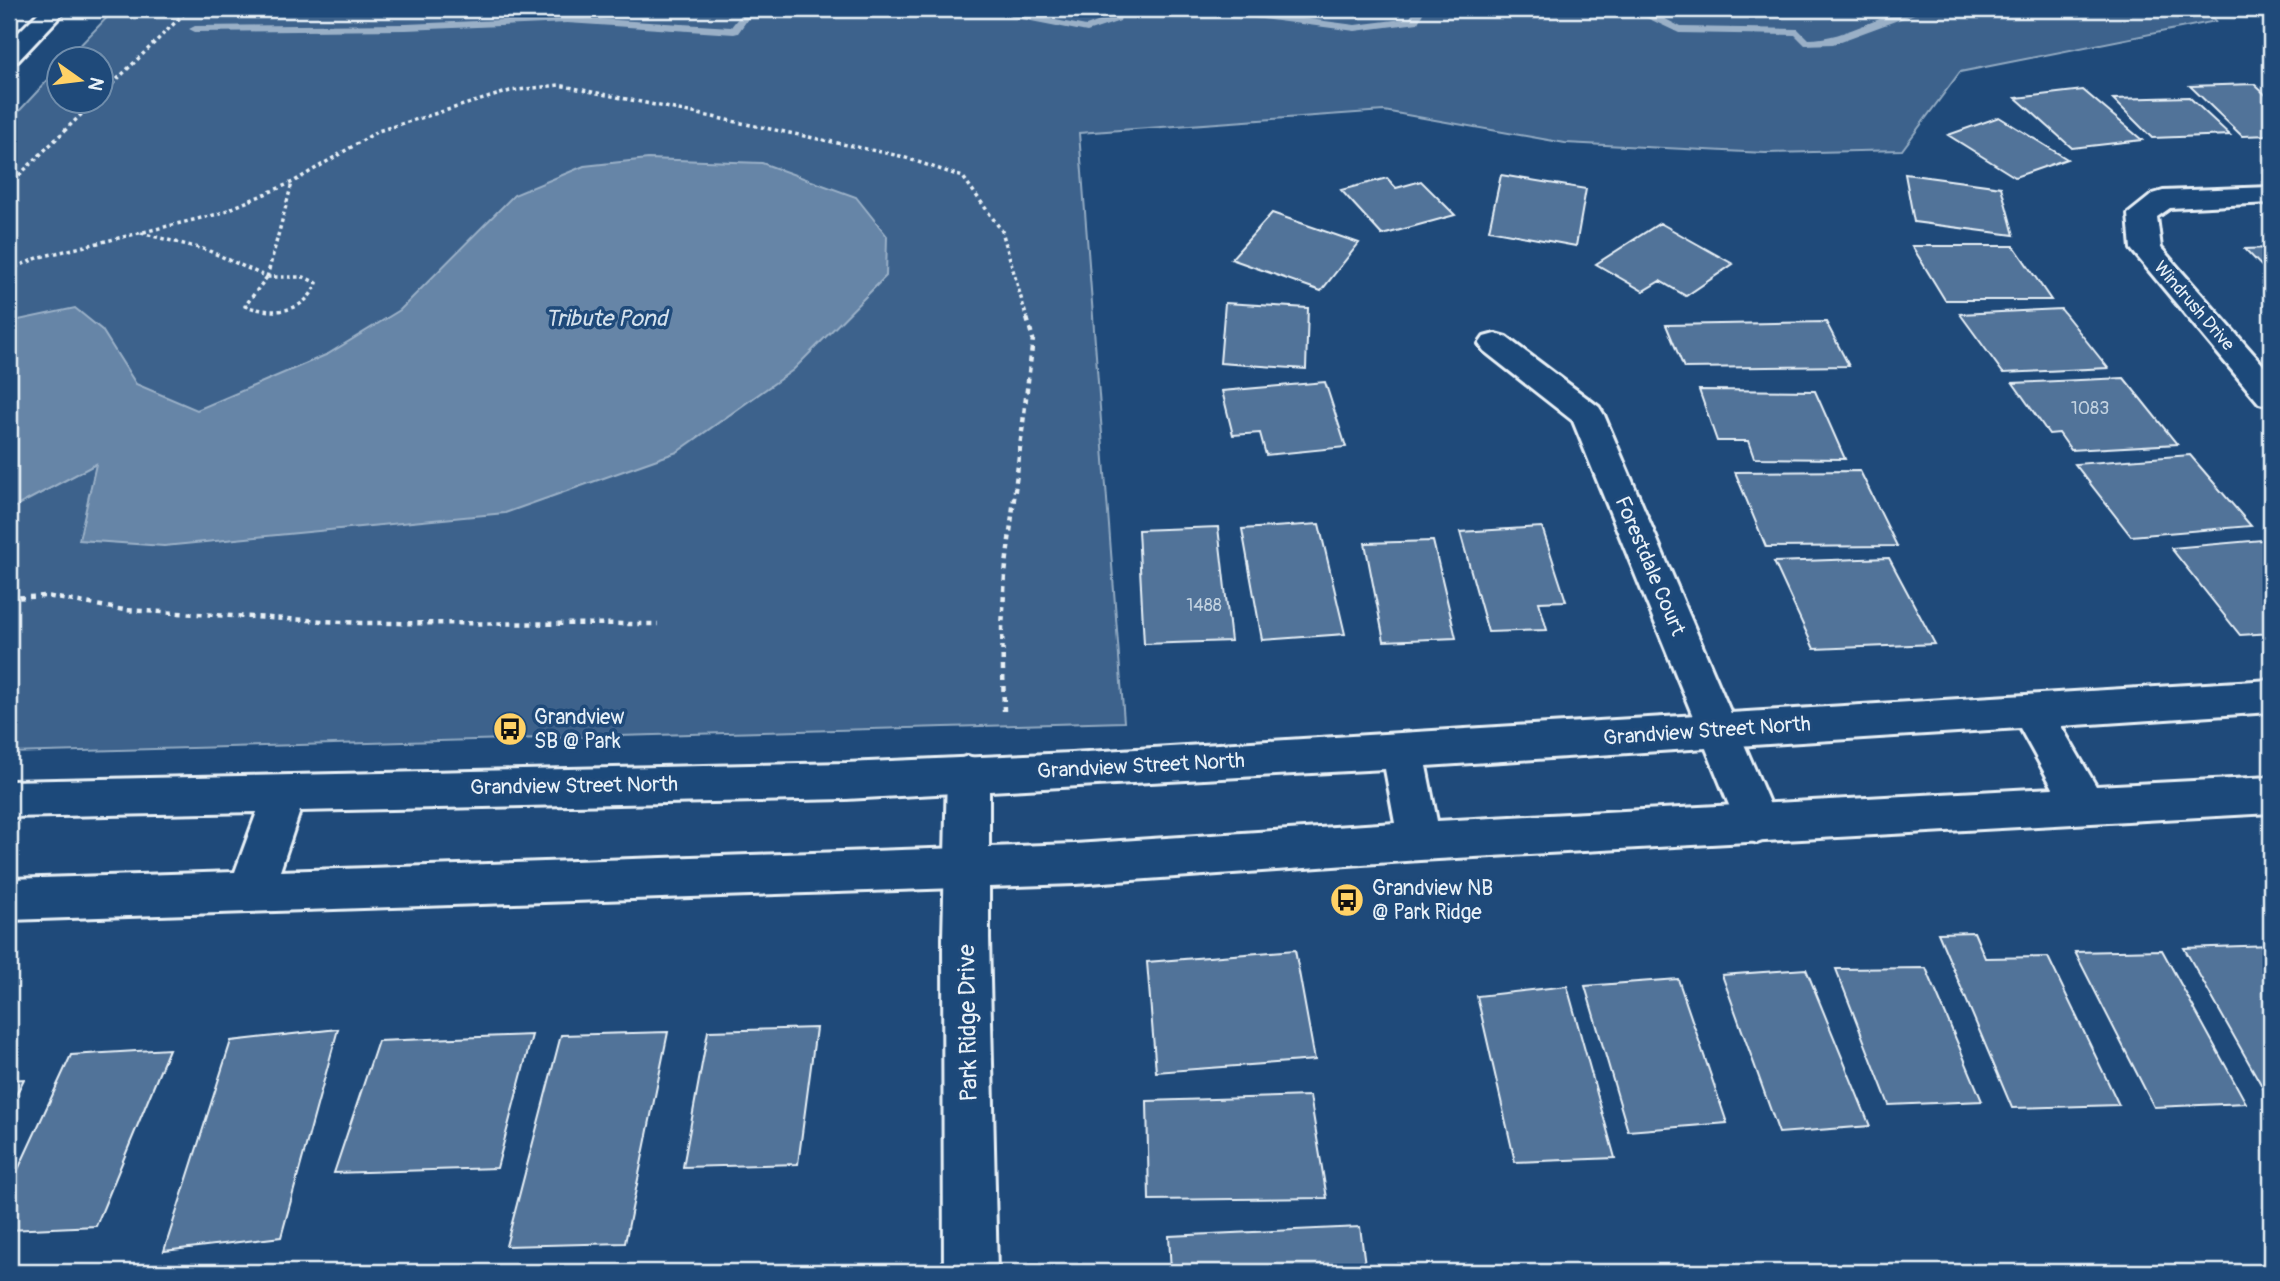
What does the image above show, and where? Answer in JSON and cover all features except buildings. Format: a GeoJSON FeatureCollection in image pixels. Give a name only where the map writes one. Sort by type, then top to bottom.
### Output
{"type":"FeatureCollection","features":[{"type":"Feature","properties":{"kind":"street"},"geometry":{"type":"LineString","coordinates":[[9,56],[55,9]]}},
{"type":"Feature","properties":{"kind":"street","name":"Windrush Drive"},"geometry":{"type":"LineString","coordinates":[[2271,195],[2163,200],[2142,214],[2142,231],[2146,249],[2160,268],[2271,395]]}},
{"type":"Feature","properties":{"kind":"street","name":"Forestdale Court"},"geometry":{"type":"LineString","coordinates":[[1496,344],[1587,415],[1757,824]]}},
{"type":"Feature","properties":{"kind":"street","name":"Grandview Street North"},"geometry":{"type":"LineString","coordinates":[[9,799],[846,781],[1071,771],[2271,696]]}},
{"type":"Feature","properties":{"kind":"street"},"geometry":{"type":"LineString","coordinates":[[2030,710],[2085,805]]}},
{"type":"Feature","properties":{"kind":"street"},"geometry":{"type":"LineString","coordinates":[[1402,750],[1420,841]]}},
{"type":"Feature","properties":{"kind":"street","name":"Park Ridge Drive"},"geometry":{"type":"LineString","coordinates":[[968,774],[971,1272]]}},
{"type":"Feature","properties":{"kind":"street"},"geometry":{"type":"LineString","coordinates":[[250,891],[286,791]]}},
{"type":"Feature","properties":{"kind":"street"},"geometry":{"type":"LineString","coordinates":[[9,900],[968,869],[1420,841],[2271,795]]}},
{"type":"Feature","properties":{"kind":"path"},"geometry":{"type":"LineString","coordinates":[[116,80],[189,9]]}},
{"type":"Feature","properties":{"kind":"path"},"geometry":{"type":"LineString","coordinates":[[9,270],[40,257],[218,214],[293,182],[378,131],[510,91],[559,85],[632,98],[900,156],[963,177],[1002,231],[1033,339],[1005,575],[1002,628],[1004,711]]}},
{"type":"Feature","properties":{"kind":"path"},"geometry":{"type":"LineString","coordinates":[[9,185],[80,116]]}},
{"type":"Feature","properties":{"kind":"path"},"geometry":{"type":"LineString","coordinates":[[140,232],[208,250],[267,276],[304,277],[317,283],[314,295],[293,310],[265,314],[245,306],[267,276],[293,182]]}},
{"type":"Feature","properties":{"kind":"path"},"geometry":{"type":"LineString","coordinates":[[9,598],[46,596],[115,609],[361,623],[658,624]]}},
{"type":"Feature","properties":{"kind":"shaded area"},"geometry":{"type":"Polygon","coordinates":[[[115,9],[2204,9],[2216,21],[1960,72],[1902,150],[1765,153],[1565,143],[1384,111],[1079,133],[1124,722],[9,753],[9,122],[46,82],[46,116],[116,116],[116,46],[79,46],[115,9]]]}},
{"type":"Feature","properties":{"kind":"water","name":"Tribute Pond"},"geometry":{"type":"Polygon","coordinates":[[[648,159],[762,163],[856,197],[887,236],[886,276],[793,370],[677,452],[505,513],[164,546],[79,540],[96,464],[9,510],[9,322],[75,308],[102,330],[136,384],[197,410],[328,354],[400,310],[514,195],[584,166],[648,159]]]}},
{"type":"Feature","properties":{"kind":"waterway"},"geometry":{"type":"LineString","coordinates":[[195,29],[406,27],[567,20],[734,31],[750,9]]}},
{"type":"Feature","properties":{"kind":"waterway"},"geometry":{"type":"LineString","coordinates":[[1013,9],[1015,15],[1087,29],[1116,19],[1118,9]]}},
{"type":"Feature","properties":{"kind":"waterway"},"geometry":{"type":"LineString","coordinates":[[1239,9],[1254,15],[1355,28],[1414,21],[1420,9]]}},
{"type":"Feature","properties":{"kind":"waterway"},"geometry":{"type":"LineString","coordinates":[[1646,9],[1647,14],[1679,30],[1798,32],[1805,42],[1829,42],[1923,9]]}},
{"type":"Feature","properties":{"kind":"place","name":"Grandview SB @ Park"},"geometry":{"type":"Point","coordinates":[510,729]}},
{"type":"Feature","properties":{"kind":"place","name":"Grandview NB @ Park Ridge"},"geometry":{"type":"Point","coordinates":[1347,900]}}]}
